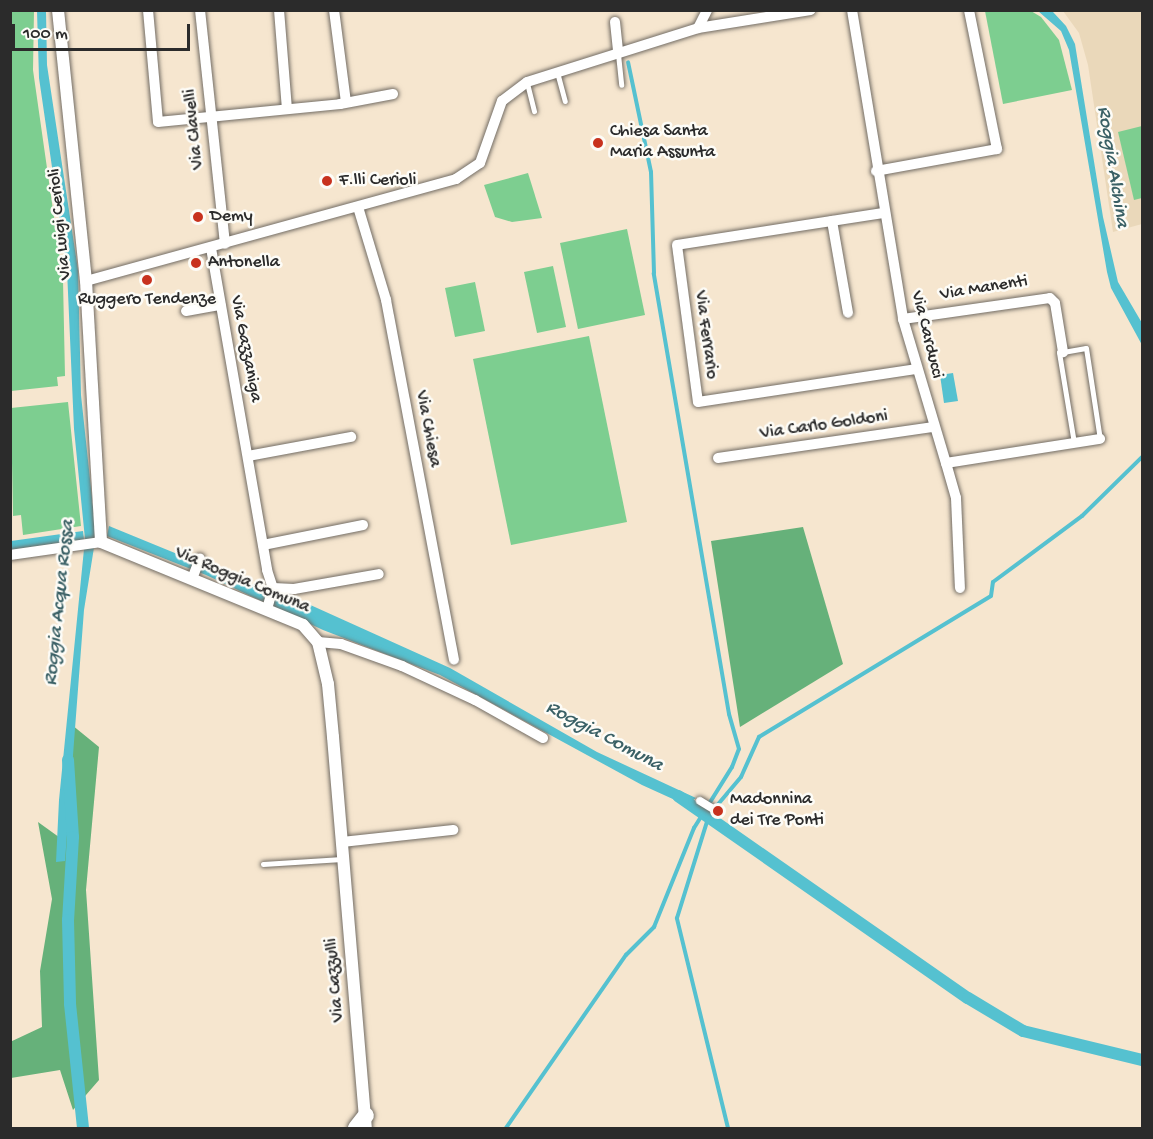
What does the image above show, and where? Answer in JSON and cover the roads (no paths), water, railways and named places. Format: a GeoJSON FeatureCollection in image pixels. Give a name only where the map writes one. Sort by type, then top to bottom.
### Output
{"type":"FeatureCollection","features":[{"type":"Feature","properties":{"kind":"street","name":"Via Luigi Cerioli"},"geometry":{"type":"LineString","coordinates":[[58,10],[86,281],[100,523],[93,543]]}},
{"type":"Feature","properties":{"kind":"street"},"geometry":{"type":"LineString","coordinates":[[148,10],[158,122],[346,102],[393,94]]}},
{"type":"Feature","properties":{"kind":"street","name":"Via Clavelli"},"geometry":{"type":"LineString","coordinates":[[200,10],[225,244]]}},
{"type":"Feature","properties":{"kind":"street"},"geometry":{"type":"LineString","coordinates":[[279,10],[287,109]]}},
{"type":"Feature","properties":{"kind":"street"},"geometry":{"type":"LineString","coordinates":[[334,10],[346,102]]}},
{"type":"Feature","properties":{"kind":"street"},"geometry":{"type":"LineString","coordinates":[[698,28],[707,10]]}},
{"type":"Feature","properties":{"kind":"street"},"geometry":{"type":"LineString","coordinates":[[86,281],[358,207],[468,174],[484,154],[502,101],[527,82],[698,28],[811,10]]}},
{"type":"Feature","properties":{"kind":"street"},"geometry":{"type":"LineString","coordinates":[[852,10],[883,213]]}},
{"type":"Feature","properties":{"kind":"street"},"geometry":{"type":"LineString","coordinates":[[876,171],[998,149],[969,10]]}},
{"type":"Feature","properties":{"kind":"street"},"geometry":{"type":"LineString","coordinates":[[615,22],[618,52]]}},
{"type":"Feature","properties":{"kind":"street","name":"Via Chiesa"},"geometry":{"type":"LineString","coordinates":[[358,207],[386,300],[454,660]]}},
{"type":"Feature","properties":{"kind":"street","name":"Via Ferrario"},"geometry":{"type":"LineString","coordinates":[[883,213],[677,245],[698,402],[916,369]]}},
{"type":"Feature","properties":{"kind":"street","name":"Via Carducci"},"geometry":{"type":"LineString","coordinates":[[883,213],[903,319],[956,498],[960,588]]}},
{"type":"Feature","properties":{"kind":"street"},"geometry":{"type":"LineString","coordinates":[[832,221],[848,313]]}},
{"type":"Feature","properties":{"kind":"street","name":"Via Gazzaniga"},"geometry":{"type":"LineString","coordinates":[[211,248],[263,544],[273,588],[267,609]]}},
{"type":"Feature","properties":{"kind":"street","name":"Via Manenti"},"geometry":{"type":"LineString","coordinates":[[903,319],[1043,297],[1055,303],[1063,352]]}},
{"type":"Feature","properties":{"kind":"street"},"geometry":{"type":"LineString","coordinates":[[186,311],[220,305]]}},
{"type":"Feature","properties":{"kind":"street","name":"Via Carlo Goldoni"},"geometry":{"type":"LineString","coordinates":[[718,458],[934,427]]}},
{"type":"Feature","properties":{"kind":"street"},"geometry":{"type":"LineString","coordinates":[[249,456],[351,437]]}},
{"type":"Feature","properties":{"kind":"street"},"geometry":{"type":"LineString","coordinates":[[946,463],[1100,439]]}},
{"type":"Feature","properties":{"kind":"street"},"geometry":{"type":"LineString","coordinates":[[263,544],[363,525]]}},
{"type":"Feature","properties":{"kind":"street"},"geometry":{"type":"LineString","coordinates":[[10,555],[93,543]]}},
{"type":"Feature","properties":{"kind":"street","name":"Via Roggia Comuna"},"geometry":{"type":"LineString","coordinates":[[93,543],[192,579],[303,624],[318,642],[341,644],[402,666],[475,700],[543,738]]}},
{"type":"Feature","properties":{"kind":"street"},"geometry":{"type":"LineString","coordinates":[[192,579],[200,558]]}},
{"type":"Feature","properties":{"kind":"street"},"geometry":{"type":"LineString","coordinates":[[273,588],[294,589],[380,574]]}},
{"type":"Feature","properties":{"kind":"street","name":"Via Cazzulli"},"geometry":{"type":"LineString","coordinates":[[318,642],[328,684],[344,859],[362,1124]]}},
{"type":"Feature","properties":{"kind":"street"},"geometry":{"type":"LineString","coordinates":[[700,801],[715,810]]}},
{"type":"Feature","properties":{"kind":"street"},"geometry":{"type":"LineString","coordinates":[[342,842],[453,830]]}},
{"type":"Feature","properties":{"kind":"lane"},"geometry":{"type":"LineString","coordinates":[[618,52],[621,85]]}},
{"type":"Feature","properties":{"kind":"lane"},"geometry":{"type":"LineString","coordinates":[[557,72],[565,101]]}},
{"type":"Feature","properties":{"kind":"lane"},"geometry":{"type":"LineString","coordinates":[[527,82],[534,111]]}},
{"type":"Feature","properties":{"kind":"lane"},"geometry":{"type":"LineString","coordinates":[[1074,443],[1059,352],[1086,348],[1100,439]]}},
{"type":"Feature","properties":{"kind":"lane"},"geometry":{"type":"LineString","coordinates":[[263,864],[344,859]]}},
{"type":"Feature","properties":{"kind":"water"},"geometry":{"type":"Polygon","coordinates":[[[37,11],[46,11],[47,65],[78,270],[81,395],[96,535],[84,610],[65,861],[56,862],[59,800],[85,539],[74,429],[67,270],[39,78],[37,11]]]}},
{"type":"Feature","properties":{"kind":"water","name":"Roggia Alchina"},"geometry":{"type":"Polygon","coordinates":[[[1038,11],[1053,12],[1066,26],[1075,44],[1103,217],[1118,282],[1142,323],[1142,345],[1111,288],[1107,272],[1069,50],[1061,31],[1038,11]]]}},
{"type":"Feature","properties":{"kind":"water"},"geometry":{"type":"Polygon","coordinates":[[[953,373],[958,401],[944,403],[940,375],[953,373]]]}},
{"type":"Feature","properties":{"kind":"water"},"geometry":{"type":"Polygon","coordinates":[[[109,526],[304,606],[306,603],[450,668],[597,752],[696,798],[686,805],[642,785],[440,675],[323,630],[206,575],[107,536],[109,526]]]}},
{"type":"Feature","properties":{"kind":"water"},"geometry":{"type":"Polygon","coordinates":[[[83,531],[84,540],[11,552],[11,541],[83,531]]]}},
{"type":"Feature","properties":{"kind":"waterway"},"geometry":{"type":"LineString","coordinates":[[506,1128],[626,955],[654,927],[694,828],[732,767],[739,749],[729,714],[654,273],[651,172],[628,62]]}},
{"type":"Feature","properties":{"kind":"waterway"},"geometry":{"type":"LineString","coordinates":[[728,1128],[677,918],[709,815],[741,777],[759,737],[991,596],[993,582],[1082,516],[1142,457]]}},
{"type":"Feature","properties":{"kind":"waterway","name":"Roggia Acqua Rossa"},"geometry":{"type":"LineString","coordinates":[[68,760],[73,837],[68,920],[70,1004],[83,1128]]}},
{"type":"Feature","properties":{"kind":"waterway","name":"Roggia Comuna"},"geometry":{"type":"LineString","coordinates":[[678,796],[968,998],[1023,1031],[1142,1060]]}},
{"type":"Feature","properties":{"kind":"place","name":"Chiesa Santa Maria Assunta"},"geometry":{"type":"Point","coordinates":[598,143]}},
{"type":"Feature","properties":{"kind":"place","name":"F.lli Cerioli"},"geometry":{"type":"Point","coordinates":[327,181]}},
{"type":"Feature","properties":{"kind":"place","name":"Demy"},"geometry":{"type":"Point","coordinates":[198,217]}},
{"type":"Feature","properties":{"kind":"place","name":"Antonella"},"geometry":{"type":"Point","coordinates":[196,263]}},
{"type":"Feature","properties":{"kind":"place","name":"Ruggero Tendenze"},"geometry":{"type":"Point","coordinates":[147,280]}},
{"type":"Feature","properties":{"kind":"place","name":"Madonnina dei Tre Ponti"},"geometry":{"type":"Point","coordinates":[718,811]}}]}
